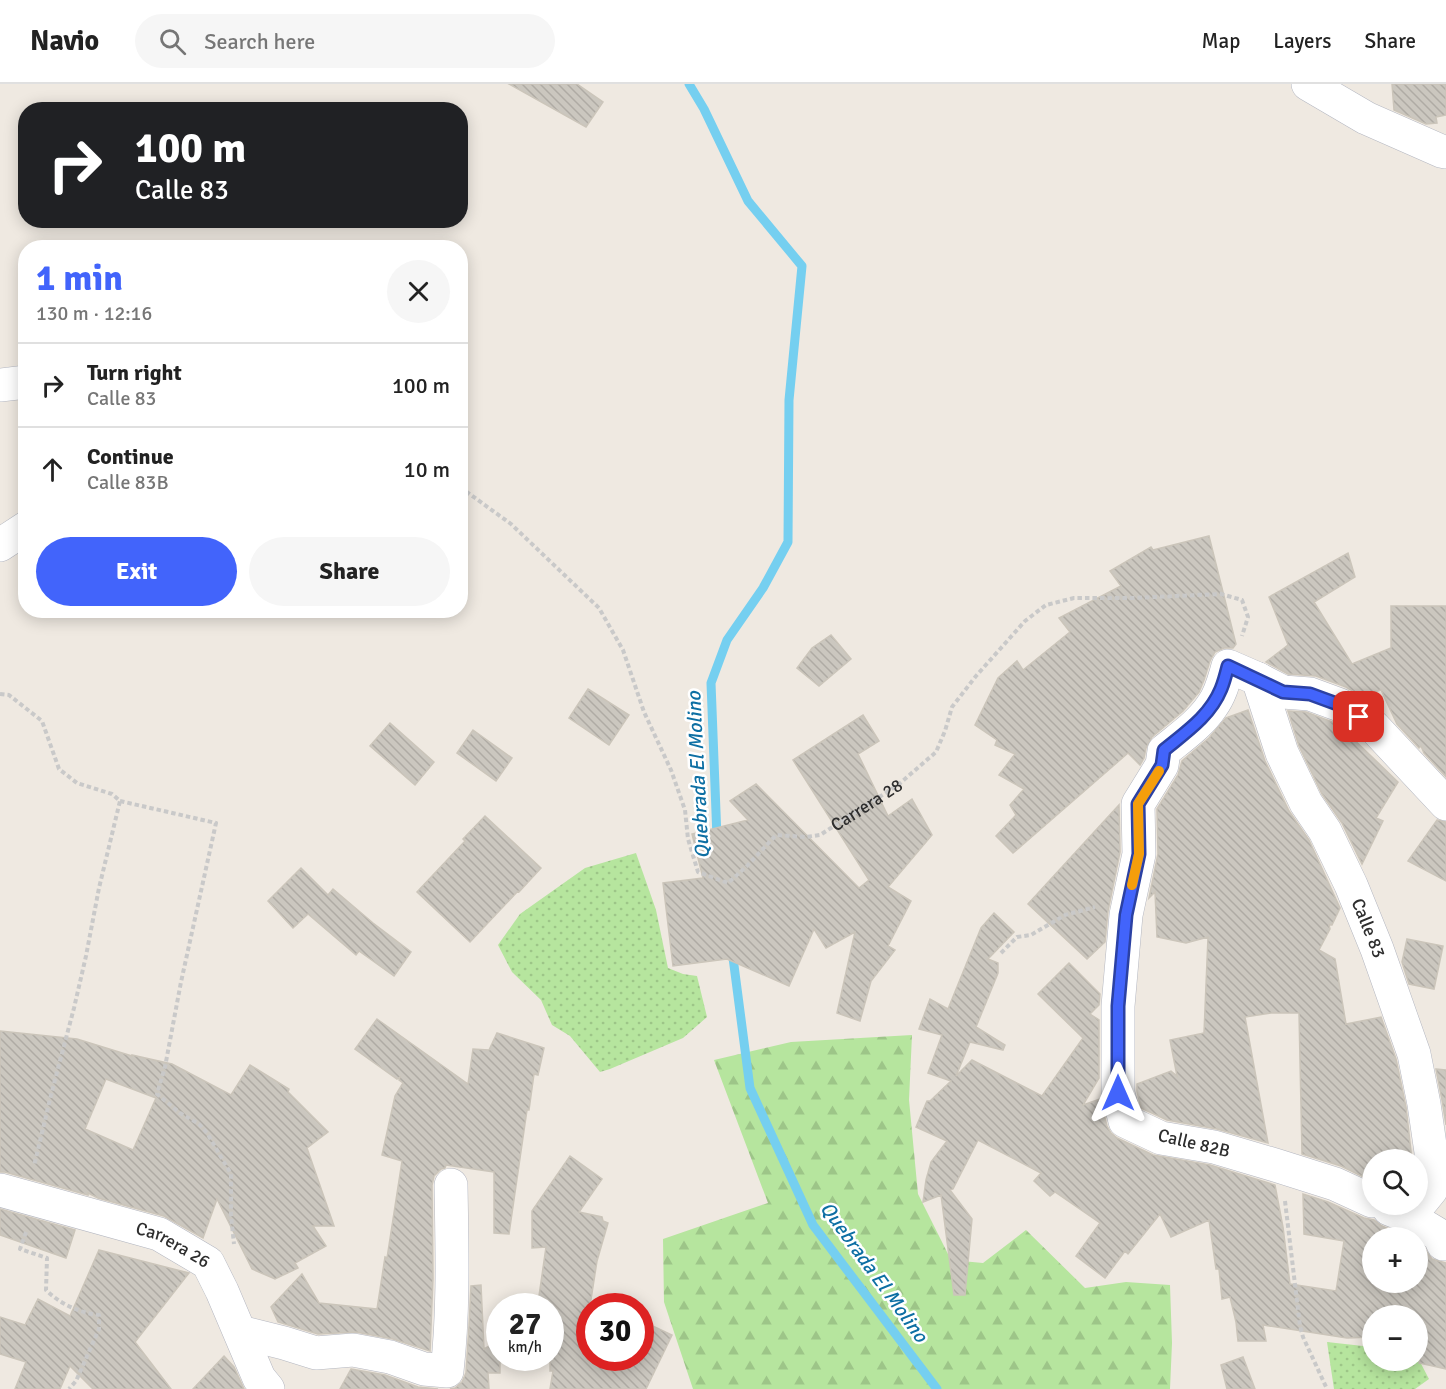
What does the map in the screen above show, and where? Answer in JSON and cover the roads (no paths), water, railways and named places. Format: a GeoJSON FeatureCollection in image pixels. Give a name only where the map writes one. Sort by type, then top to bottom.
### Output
{"type":"FeatureCollection","features":[{"type":"Feature","properties":{"kind":"street"},"geometry":{"type":"LineString","coordinates":[[1308,84],[1366,118],[1446,152]]}},
{"type":"Feature","properties":{"kind":"street"},"geometry":{"type":"LineString","coordinates":[[0,384],[18,383]]}},
{"type":"Feature","properties":{"kind":"street"},"geometry":{"type":"LineString","coordinates":[[0,544],[18,533]]}},
{"type":"Feature","properties":{"kind":"street","name":"Calle 82B"},"geometry":{"type":"LineString","coordinates":[[1258,679],[1228,666],[1213,705],[1201,720],[1164,750],[1162,765],[1138,804],[1139,854],[1126,915],[1118,1006],[1118,1093],[1125,1121],[1161,1138],[1214,1147],[1335,1184],[1362,1196]]}},
{"type":"Feature","properties":{"kind":"street"},"geometry":{"type":"LineString","coordinates":[[1258,679],[1283,692],[1310,694],[1340,705],[1359,717],[1374,727],[1446,804]]}},
{"type":"Feature","properties":{"kind":"street","name":"Calle 83"},"geometry":{"type":"LineString","coordinates":[[1258,679],[1282,753],[1306,803],[1325,831],[1356,896],[1414,1054],[1431,1152],[1431,1190],[1409,1216]]}},
{"type":"Feature","properties":{"kind":"street"},"geometry":{"type":"LineString","coordinates":[[244,1340],[284,1343],[316,1353],[353,1350],[390,1357],[424,1369],[447,1371],[452,1278],[451,1185]]}},
{"type":"Feature","properties":{"kind":"street","name":"Carrera 26"},"geometry":{"type":"LineString","coordinates":[[13,1193],[159,1234],[208,1263],[259,1378],[268,1389]]}},
{"type":"Feature","properties":{"kind":"street"},"geometry":{"type":"LineString","coordinates":[[1409,1216],[1438,1235],[1443,1244],[1446,1244]]}},
{"type":"Feature","properties":{"kind":"waterway","name":"Quebrada El Molino"},"geometry":{"type":"LineString","coordinates":[[689,84],[704,109],[748,201],[802,266],[789,400],[788,542],[763,588],[727,640],[711,683],[717,838]]}},
{"type":"Feature","properties":{"kind":"waterway","name":"Quebrada El Molino"},"geometry":{"type":"LineString","coordinates":[[732,950],[750,1088],[813,1225],[937,1389]]}}]}
